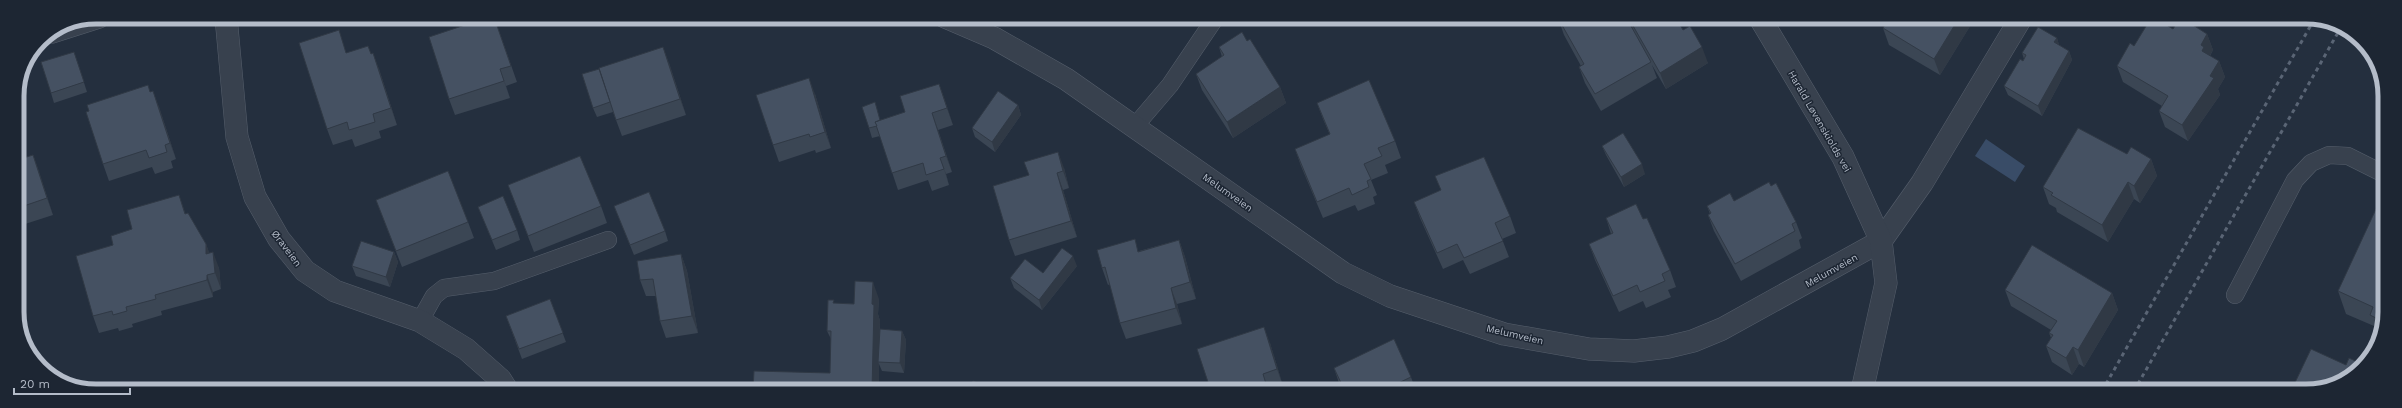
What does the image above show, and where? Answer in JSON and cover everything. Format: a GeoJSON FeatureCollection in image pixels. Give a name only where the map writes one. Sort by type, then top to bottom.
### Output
{"type":"FeatureCollection","features":[{"type":"Feature","properties":{"kind":"street","name":"Øraveien"},"geometry":{"type":"LineString","coordinates":[[227,24],[237,137],[255,197],[279,239],[305,271],[335,290],[420,321],[466,349],[500,379],[503,384]]}},
{"type":"Feature","properties":{"kind":"street","name":"Melumveien"},"geometry":{"type":"LineString","coordinates":[[961,24],[994,38],[1066,79],[1343,273],[1390,296],[1488,329],[1589,349],[1634,351],[1693,341],[1755,313],[1881,242],[1922,183],[2017,24]]}},
{"type":"Feature","properties":{"kind":"street","name":"Harald Løvenskiolds vei"},"geometry":{"type":"LineString","coordinates":[[1764,24],[1843,157],[1881,242],[1886,283],[1864,384]]}},
{"type":"Feature","properties":{"kind":"lane"},"geometry":{"type":"LineString","coordinates":[[1135,126],[1170,85],[1211,24]]}},
{"type":"Feature","properties":{"kind":"lane"},"geometry":{"type":"LineString","coordinates":[[2235,295],[2295,180],[2311,163],[2329,155],[2348,156],[2378,171]]}},
{"type":"Feature","properties":{"kind":"lane"},"geometry":{"type":"LineString","coordinates":[[420,321],[434,296],[444,288],[494,281],[608,240]]}},
{"type":"Feature","properties":{"kind":"water"},"geometry":{"type":"Polygon","coordinates":[[[1986,139],[2025,166],[2015,182],[1975,156],[1986,139]]]}},
{"type":"Feature","properties":{"kind":"building"},"geometry":{"type":"Polygon","coordinates":[[[496,24],[511,66],[500,69],[504,81],[449,99],[429,37],[465,25],[496,24]]]}},
{"type":"Feature","properties":{"kind":"building"},"geometry":{"type":"Polygon","coordinates":[[[1561,24],[1630,24],[1651,62],[1595,94],[1579,67],[1584,64],[1561,24]]]}},
{"type":"Feature","properties":{"kind":"building"},"geometry":{"type":"Polygon","coordinates":[[[1632,24],[1680,24],[1683,30],[1690,26],[1702,47],[1660,73],[1632,24]]]}},
{"type":"Feature","properties":{"kind":"building"},"geometry":{"type":"Polygon","coordinates":[[[1885,24],[1955,24],[1934,59],[1883,28],[1885,24]]]}},
{"type":"Feature","properties":{"kind":"building"},"geometry":{"type":"Polygon","coordinates":[[[2147,24],[2165,24],[2173,29],[2176,24],[2191,24],[2207,34],[2201,45],[2204,47],[2202,51],[2219,61],[2210,76],[2214,78],[2182,125],[2159,111],[2168,96],[2117,66],[2130,43],[2134,46],[2147,24]]]}},
{"type":"Feature","properties":{"kind":"building"},"geometry":{"type":"Polygon","coordinates":[[[2038,27],[2057,38],[2054,42],[2069,51],[2038,106],[2004,86],[2020,59],[2023,61],[2026,55],[2022,53],[2038,27]]]}},
{"type":"Feature","properties":{"kind":"building"},"geometry":{"type":"Polygon","coordinates":[[[339,30],[346,53],[368,46],[371,54],[373,53],[391,108],[373,114],[375,122],[349,130],[347,122],[327,129],[299,43],[339,30]]]}},
{"type":"Feature","properties":{"kind":"building"},"geometry":{"type":"Polygon","coordinates":[[[1242,32],[1247,41],[1250,39],[1280,87],[1227,122],[1196,74],[1224,55],[1219,47],[1242,32]]]}},
{"type":"Feature","properties":{"kind":"building"},"geometry":{"type":"Polygon","coordinates":[[[663,47],[680,99],[616,120],[599,68],[663,47]]]}},
{"type":"Feature","properties":{"kind":"building"},"geometry":{"type":"Polygon","coordinates":[[[74,52],[84,82],[51,93],[41,62],[74,52]]]}},
{"type":"Feature","properties":{"kind":"building"},"geometry":{"type":"Polygon","coordinates":[[[599,69],[610,102],[593,108],[582,74],[599,69]]]}},
{"type":"Feature","properties":{"kind":"building"},"geometry":{"type":"Polygon","coordinates":[[[809,78],[825,132],[810,137],[809,134],[773,145],[756,95],[809,78]]]}},
{"type":"Feature","properties":{"kind":"building"},"geometry":{"type":"Polygon","coordinates":[[[1369,80],[1395,141],[1378,148],[1382,156],[1364,164],[1371,179],[1367,181],[1369,187],[1352,195],[1349,188],[1317,202],[1295,149],[1330,134],[1317,103],[1369,80]]]}},
{"type":"Feature","properties":{"kind":"building"},"geometry":{"type":"Polygon","coordinates":[[[939,84],[947,108],[932,113],[946,156],[940,158],[944,169],[926,175],[923,163],[892,173],[875,122],[905,112],[900,96],[939,84]]]}},
{"type":"Feature","properties":{"kind":"building"},"geometry":{"type":"Polygon","coordinates":[[[148,85],[150,92],[153,91],[170,143],[165,145],[167,152],[149,158],[146,150],[103,164],[86,112],[89,111],[87,105],[148,85]]]}},
{"type":"Feature","properties":{"kind":"building"},"geometry":{"type":"Polygon","coordinates":[[[998,91],[1018,105],[992,142],[972,128],[998,91]]]}},
{"type":"Feature","properties":{"kind":"building"},"geometry":{"type":"Polygon","coordinates":[[[875,102],[880,120],[875,122],[877,126],[869,128],[862,107],[875,102]]]}},
{"type":"Feature","properties":{"kind":"building"},"geometry":{"type":"Polygon","coordinates":[[[2078,128],[2127,154],[2131,147],[2151,159],[2134,186],[2128,182],[2102,225],[2051,195],[2053,193],[2043,187],[2078,128]]]}},
{"type":"Feature","properties":{"kind":"building"},"geometry":{"type":"Polygon","coordinates":[[[1623,133],[1642,164],[1621,177],[1602,146],[1623,133]]]}},
{"type":"Feature","properties":{"kind":"building"},"geometry":{"type":"Polygon","coordinates":[[[1058,152],[1063,171],[1057,173],[1071,221],[1009,240],[993,186],[1029,175],[1024,162],[1058,152]]]}},
{"type":"Feature","properties":{"kind":"building"},"geometry":{"type":"Polygon","coordinates":[[[33,155],[47,198],[24,206],[24,158],[33,155]]]}},
{"type":"Feature","properties":{"kind":"building"},"geometry":{"type":"Polygon","coordinates":[[[580,156],[601,206],[528,236],[508,185],[580,156]]]}},
{"type":"Feature","properties":{"kind":"building"},"geometry":{"type":"Polygon","coordinates":[[[1484,157],[1510,216],[1495,223],[1503,241],[1464,258],[1457,244],[1437,253],[1414,202],[1441,190],[1435,176],[1484,157]]]}},
{"type":"Feature","properties":{"kind":"building"},"geometry":{"type":"Polygon","coordinates":[[[448,171],[468,222],[396,251],[376,200],[448,171]]]}},
{"type":"Feature","properties":{"kind":"building"},"geometry":{"type":"Polygon","coordinates":[[[1769,182],[1771,186],[1776,183],[1796,222],[1792,224],[1795,231],[1735,264],[1708,215],[1711,213],[1707,206],[1730,193],[1734,201],[1769,182]]]}},
{"type":"Feature","properties":{"kind":"building"},"geometry":{"type":"Polygon","coordinates":[[[649,192],[665,231],[630,245],[614,206],[649,192]]]}},
{"type":"Feature","properties":{"kind":"building"},"geometry":{"type":"Polygon","coordinates":[[[179,195],[185,214],[188,213],[206,244],[206,254],[213,252],[215,273],[207,275],[207,280],[155,295],[156,299],[126,307],[127,311],[113,315],[112,311],[93,316],[76,256],[113,245],[111,236],[132,229],[127,210],[179,195]]]}},
{"type":"Feature","properties":{"kind":"building"},"geometry":{"type":"Polygon","coordinates":[[[503,196],[517,230],[492,240],[478,207],[503,196]]]}},
{"type":"Feature","properties":{"kind":"building"},"geometry":{"type":"Polygon","coordinates":[[[1636,204],[1643,219],[1647,218],[1670,270],[1662,274],[1665,281],[1640,292],[1637,285],[1613,296],[1589,244],[1613,233],[1606,218],[1636,204]]]}},
{"type":"Feature","properties":{"kind":"building"},"geometry":{"type":"Polygon","coordinates":[[[2376,209],[2378,210],[2377,319],[2370,315],[2373,307],[2338,291],[2376,209]]]}},
{"type":"Feature","properties":{"kind":"building"},"geometry":{"type":"Polygon","coordinates":[[[1135,239],[1138,252],[1179,240],[1190,282],[1171,288],[1176,308],[1120,323],[1105,267],[1102,268],[1097,250],[1135,239]]]}},
{"type":"Feature","properties":{"kind":"building"},"geometry":{"type":"Polygon","coordinates":[[[361,241],[394,252],[386,277],[352,266],[361,241]]]}},
{"type":"Feature","properties":{"kind":"building"},"geometry":{"type":"Polygon","coordinates":[[[2032,245],[2112,293],[2078,350],[2073,347],[2066,358],[2046,346],[2053,335],[2049,333],[2057,321],[2005,290],[2032,245]]]}},
{"type":"Feature","properties":{"kind":"building"},"geometry":{"type":"Polygon","coordinates":[[[1062,248],[1073,256],[1039,300],[1010,278],[1025,259],[1043,273],[1062,248]]]}},
{"type":"Feature","properties":{"kind":"building"},"geometry":{"type":"Polygon","coordinates":[[[681,254],[692,316],[660,321],[653,279],[640,280],[637,261],[681,254]]]}},
{"type":"Feature","properties":{"kind":"building"},"geometry":{"type":"Polygon","coordinates":[[[855,281],[873,282],[872,384],[753,384],[754,371],[830,373],[831,331],[827,331],[828,300],[834,300],[833,303],[854,304],[855,281]]]}},
{"type":"Feature","properties":{"kind":"building"},"geometry":{"type":"Polygon","coordinates":[[[550,299],[563,333],[519,349],[506,316],[550,299]]]}},
{"type":"Feature","properties":{"kind":"building"},"geometry":{"type":"Polygon","coordinates":[[[1264,327],[1277,369],[1263,374],[1266,384],[1209,384],[1197,349],[1264,327]]]}},
{"type":"Feature","properties":{"kind":"building"},"geometry":{"type":"Polygon","coordinates":[[[880,329],[902,331],[900,363],[878,362],[880,329]]]}},
{"type":"Feature","properties":{"kind":"building"},"geometry":{"type":"Polygon","coordinates":[[[1394,339],[1411,377],[1396,384],[1342,384],[1334,368],[1394,339]]]}},
{"type":"Feature","properties":{"kind":"building"},"geometry":{"type":"Polygon","coordinates":[[[2311,349],[2346,365],[2349,358],[2357,362],[2346,372],[2334,379],[2320,383],[2294,384],[2311,349]]]}},
{"type":"Feature","properties":{"kind":"building"},"geometry":{"type":"Polygon","coordinates":[[[973,381],[980,384],[972,384],[973,381]]]}},
{"type":"Feature","properties":{"kind":"railway"},"geometry":{"type":"LineString","coordinates":[[2106,384],[2311,25]]}},
{"type":"Feature","properties":{"kind":"railway"},"geometry":{"type":"LineString","coordinates":[[2138,384],[2339,31]]}}]}
